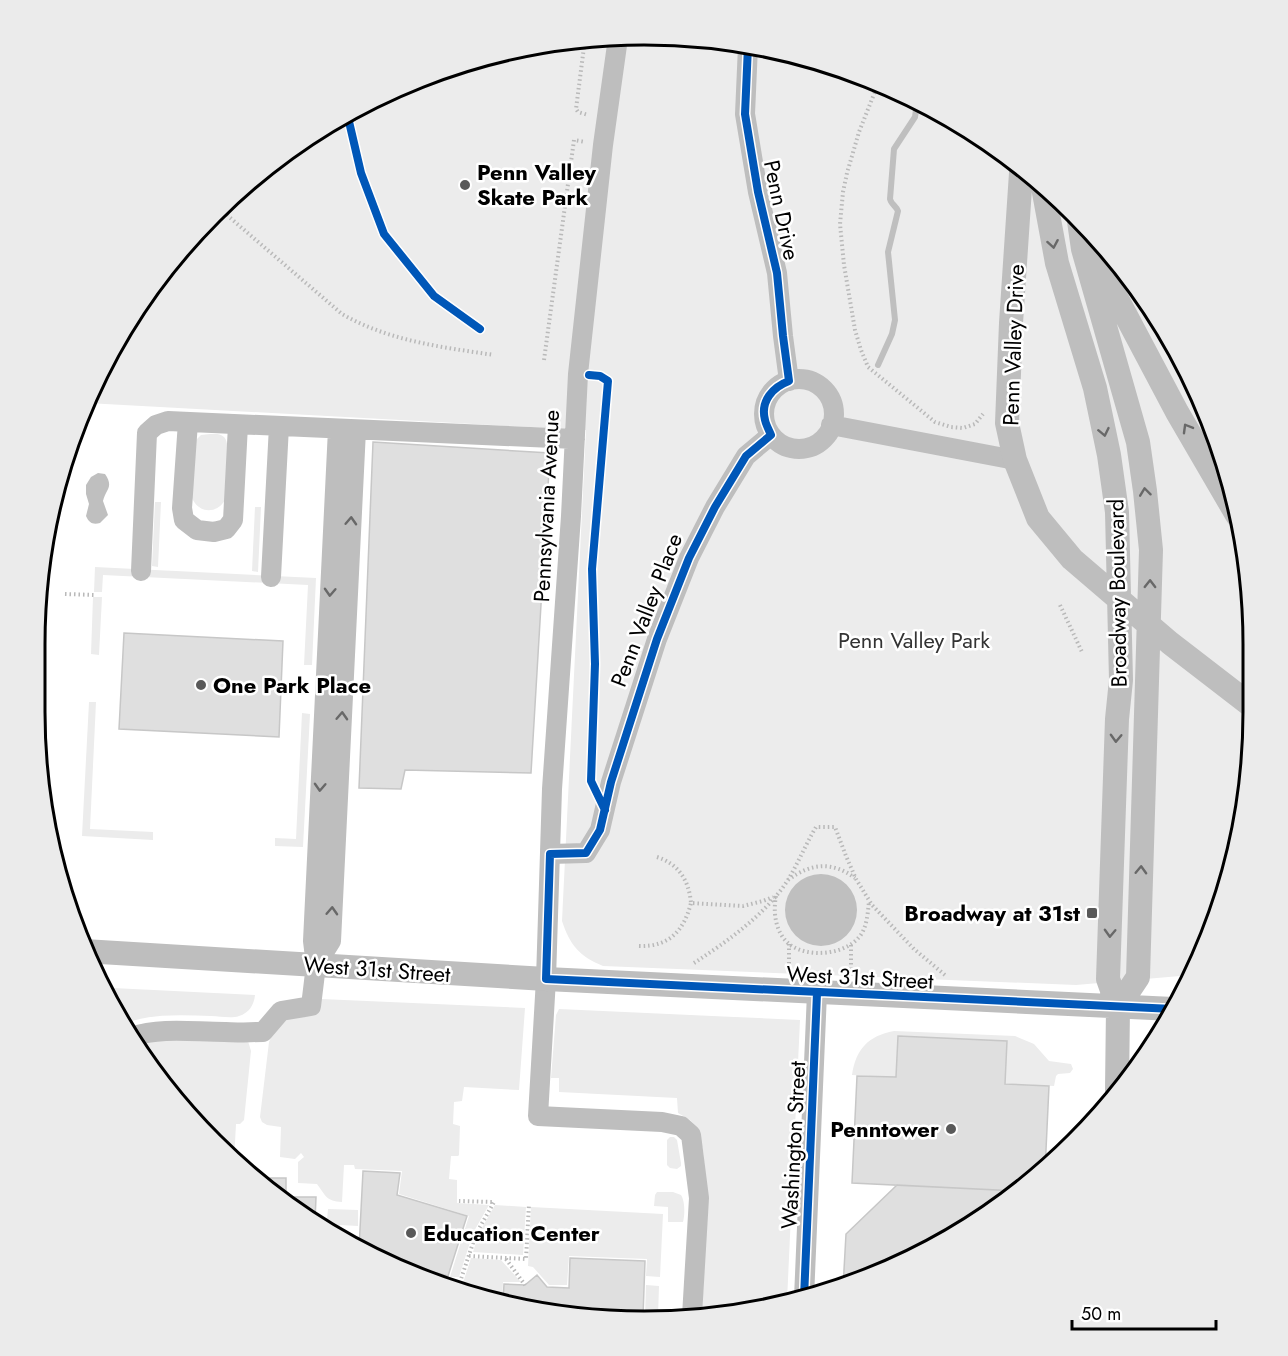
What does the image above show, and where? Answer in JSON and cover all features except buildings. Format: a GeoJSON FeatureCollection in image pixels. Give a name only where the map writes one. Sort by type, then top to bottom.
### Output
{"type":"FeatureCollection","features":[{"type":"Feature","properties":{"kind":"main road","name":"Penn Valley Drive"},"geometry":{"type":"LineString","coordinates":[[1021,179],[1007,423],[1015,460],[1038,518],[1072,559],[1170,643],[1243,699]]}},
{"type":"Feature","properties":{"kind":"main road","name":"Broadway Boulevard"},"geometry":{"type":"LineString","coordinates":[[1045,200],[1057,263],[1095,388],[1109,455],[1117,512],[1121,680],[1117,719],[1108,979],[1118,1007],[1117,1079]]}},
{"type":"Feature","properties":{"kind":"main road"},"geometry":{"type":"LineString","coordinates":[[1081,234],[1083,249],[1114,293],[1177,412],[1224,492]]}},
{"type":"Feature","properties":{"kind":"main road","name":"Broadway Boulevard"},"geometry":{"type":"LineString","coordinates":[[1083,249],[1138,442],[1151,550],[1138,977],[1118,1007]]}},
{"type":"Feature","properties":{"kind":"main road","name":"West 31st Street"},"geometry":{"type":"LineString","coordinates":[[96,952],[546,979],[1165,1009]]}},
{"type":"Feature","properties":{"kind":"main road"},"geometry":{"type":"LineString","coordinates":[[102,966],[155,955]]}},
{"type":"Feature","properties":{"kind":"street","name":"Pennsylvania Avenue"},"geometry":{"type":"LineString","coordinates":[[617,46],[603,145],[578,374],[571,516],[552,789],[546,979],[538,1116],[662,1122],[681,1126],[691,1135],[699,1198],[692,1309]]}},
{"type":"Feature","properties":{"kind":"street","name":"Penn Drive"},"geometry":{"type":"LineString","coordinates":[[748,55],[745,114],[758,192],[777,273],[789,381]]}},
{"type":"Feature","properties":{"kind":"street"},"geometry":{"type":"LineString","coordinates":[[805,379],[819,384],[828,392],[833,402],[835,415],[831,425],[828,434],[819,443],[806,448],[792,448],[771,435],[764,419],[768,397],[778,385],[789,381],[805,379]]}},
{"type":"Feature","properties":{"kind":"street"},"geometry":{"type":"LineString","coordinates":[[141,571],[147,433],[156,425],[168,422],[188,422],[575,439]]}},
{"type":"Feature","properties":{"kind":"street"},"geometry":{"type":"LineString","coordinates":[[188,422],[182,508],[184,520],[197,530],[214,532],[226,529],[233,520],[238,425]]}},
{"type":"Feature","properties":{"kind":"street"},"geometry":{"type":"LineString","coordinates":[[831,425],[1015,460]]}},
{"type":"Feature","properties":{"kind":"street"},"geometry":{"type":"LineString","coordinates":[[271,577],[279,426]]}},
{"type":"Feature","properties":{"kind":"street"},"geometry":{"type":"LineString","coordinates":[[139,1034],[184,1030],[263,1032],[281,1011],[311,1006],[316,965],[313,941],[347,429]]}},
{"type":"Feature","properties":{"kind":"street","name":"Penn Valley Place"},"geometry":{"type":"LineString","coordinates":[[550,854],[586,853],[600,830],[611,782],[657,639],[689,558],[715,507],[746,456],[771,435]]}},
{"type":"Feature","properties":{"kind":"street","name":"Washington Street"},"geometry":{"type":"LineString","coordinates":[[804,1289],[817,993]]}},
{"type":"Feature","properties":{"kind":"path"},"geometry":{"type":"LineString","coordinates":[[584,48],[576,108],[578,112],[589,116]]}},
{"type":"Feature","properties":{"kind":"path"},"geometry":{"type":"LineString","coordinates":[[875,92],[847,173],[840,224],[844,266],[855,330],[861,350],[868,366],[935,422],[963,428],[975,424],[983,414]]}},
{"type":"Feature","properties":{"kind":"path"},"geometry":{"type":"LineString","coordinates":[[544,360],[574,140],[585,142],[588,138]]}},
{"type":"Feature","properties":{"kind":"path"},"geometry":{"type":"LineString","coordinates":[[226,214],[342,314],[358,323],[404,339],[494,355]]}},
{"type":"Feature","properties":{"kind":"path"},"geometry":{"type":"LineString","coordinates":[[66,594],[94,595]]}},
{"type":"Feature","properties":{"kind":"path"},"geometry":{"type":"LineString","coordinates":[[1060,605],[1082,652]]}},
{"type":"Feature","properties":{"kind":"path"},"geometry":{"type":"LineString","coordinates":[[694,963],[740,931],[776,895],[788,880],[816,826],[835,827],[856,879],[869,901],[914,949],[945,975]]}},
{"type":"Feature","properties":{"kind":"path"},"geometry":{"type":"LineString","coordinates":[[639,946],[657,945],[678,932],[691,903],[690,891],[680,871],[657,857]]}},
{"type":"Feature","properties":{"kind":"path"},"geometry":{"type":"LineString","coordinates":[[788,880],[805,869],[825,866],[835,867],[856,879]]}},
{"type":"Feature","properties":{"kind":"path"},"geometry":{"type":"LineString","coordinates":[[691,903],[743,906],[776,895]]}},
{"type":"Feature","properties":{"kind":"path"},"geometry":{"type":"LineString","coordinates":[[776,895],[774,904],[776,920],[782,936],[789,944],[799,949],[823,952],[845,948],[861,934],[869,901]]}},
{"type":"Feature","properties":{"kind":"path"},"geometry":{"type":"LineString","coordinates":[[789,944],[789,968]]}},
{"type":"Feature","properties":{"kind":"path"},"geometry":{"type":"LineString","coordinates":[[851,944],[851,970]]}},
{"type":"Feature","properties":{"kind":"path"},"geometry":{"type":"LineString","coordinates":[[459,1201],[494,1202],[476,1234],[461,1282]]}},
{"type":"Feature","properties":{"kind":"path"},"geometry":{"type":"LineString","coordinates":[[469,1256],[526,1259],[529,1204]]}},
{"type":"Feature","properties":{"kind":"path"},"geometry":{"type":"LineString","coordinates":[[505,1258],[525,1285]]}},
{"type":"Feature","properties":{"kind":"green space","name":"Penn Valley Park"},"geometry":{"type":"Polygon","coordinates":[[[605,46],[683,46],[722,50],[799,65],[873,91],[944,125],[1009,169],[1039,194],[1068,220],[1119,279],[1163,344],[1181,379],[1211,451],[1223,489],[1238,566],[1242,605],[1242,751],[1238,790],[1223,867],[1211,905],[1181,976],[1076,985],[603,966],[576,949],[562,921],[586,430],[96,403],[125,344],[146,311],[169,279],[220,220],[279,169],[311,146],[379,107],[451,77],[489,65],[566,50],[605,46]]]}},
{"type":"Feature","properties":{"kind":"green space"},"geometry":{"type":"Polygon","coordinates":[[[217,434],[224,437],[228,448],[225,500],[217,508],[208,510],[199,507],[192,498],[196,440],[201,435],[217,434]]]}},
{"type":"Feature","properties":{"kind":"green space"},"geometry":{"type":"Polygon","coordinates":[[[155,502],[161,502],[158,567],[152,566],[155,502]]]}},
{"type":"Feature","properties":{"kind":"green space"},"geometry":{"type":"Polygon","coordinates":[[[255,507],[261,507],[258,572],[252,571],[255,507]]]}},
{"type":"Feature","properties":{"kind":"green space"},"geometry":{"type":"Polygon","coordinates":[[[95,567],[316,578],[312,665],[304,665],[308,585],[103,575],[102,592],[94,592],[95,567]]]}},
{"type":"Feature","properties":{"kind":"green space"},"geometry":{"type":"Polygon","coordinates":[[[93,597],[102,597],[99,655],[91,654],[93,597]]]}},
{"type":"Feature","properties":{"kind":"green space"},"geometry":{"type":"Polygon","coordinates":[[[89,702],[96,702],[90,829],[153,832],[153,840],[82,836],[89,702]]]}},
{"type":"Feature","properties":{"kind":"green space"},"geometry":{"type":"Polygon","coordinates":[[[302,713],[310,714],[303,847],[275,846],[275,838],[296,839],[302,713]]]}},
{"type":"Feature","properties":{"kind":"green space"},"geometry":{"type":"Polygon","coordinates":[[[113,988],[255,995],[248,1011],[236,1017],[189,1015],[131,1021],[113,988]]]}},
{"type":"Feature","properties":{"kind":"green space"},"geometry":{"type":"Polygon","coordinates":[[[321,999],[525,1008],[519,1090],[464,1087],[462,1101],[454,1102],[453,1124],[460,1126],[459,1155],[451,1156],[449,1179],[457,1180],[457,1203],[489,1205],[473,1233],[459,1277],[450,1277],[469,1216],[399,1194],[402,1171],[355,1169],[354,1165],[344,1165],[342,1202],[329,1199],[317,1184],[298,1183],[298,1162],[304,1157],[301,1153],[295,1159],[280,1157],[281,1127],[262,1122],[260,1117],[269,1042],[284,1021],[321,999]]]}},
{"type":"Feature","properties":{"kind":"green space"},"geometry":{"type":"Polygon","coordinates":[[[559,1009],[800,1020],[787,1293],[702,1308],[707,1201],[703,1150],[697,1128],[690,1120],[678,1113],[677,1098],[559,1092],[559,1078],[551,1078],[556,1015],[559,1009]]]}},
{"type":"Feature","properties":{"kind":"green space"},"geometry":{"type":"Polygon","coordinates":[[[894,1031],[1015,1036],[1034,1044],[1049,1061],[1071,1064],[1073,1069],[1070,1073],[1058,1074],[1054,1086],[852,1075],[860,1051],[865,1045],[877,1036],[894,1031]]]}},
{"type":"Feature","properties":{"kind":"green space"},"geometry":{"type":"Polygon","coordinates":[[[161,1037],[248,1041],[251,1051],[244,1120],[236,1124],[235,1149],[194,1107],[144,1041],[161,1037]]]}},
{"type":"Feature","properties":{"kind":"green space"},"geometry":{"type":"Polygon","coordinates":[[[670,1137],[677,1140],[681,1166],[677,1169],[667,1165],[667,1140],[670,1137]]]}},
{"type":"Feature","properties":{"kind":"green space"},"geometry":{"type":"Polygon","coordinates":[[[657,1192],[673,1192],[681,1195],[684,1208],[683,1222],[668,1222],[668,1207],[654,1206],[657,1192]]]}},
{"type":"Feature","properties":{"kind":"green space"},"geometry":{"type":"Polygon","coordinates":[[[495,1205],[526,1207],[523,1255],[473,1252],[479,1233],[495,1205]]]}},
{"type":"Feature","properties":{"kind":"green space"},"geometry":{"type":"Polygon","coordinates":[[[531,1207],[663,1214],[660,1277],[646,1276],[647,1259],[569,1256],[567,1285],[549,1285],[533,1267],[528,1266],[531,1207]]]}},
{"type":"Feature","properties":{"kind":"green space"},"geometry":{"type":"Polygon","coordinates":[[[328,1209],[358,1210],[358,1226],[340,1225],[340,1228],[327,1220],[328,1209]]]}},
{"type":"Feature","properties":{"kind":"green space"},"geometry":{"type":"Polygon","coordinates":[[[471,1258],[501,1260],[521,1282],[503,1282],[502,1294],[463,1283],[471,1258]]]}},
{"type":"Feature","properties":{"kind":"green space"},"geometry":{"type":"Polygon","coordinates":[[[646,1285],[659,1286],[658,1311],[645,1311],[646,1285]]]}},
{"type":"Feature","properties":{"kind":"shaded area"},"geometry":{"type":"Polygon","coordinates":[[[98,473],[105,474],[109,482],[103,501],[108,515],[100,523],[95,524],[90,522],[86,516],[89,504],[86,485],[91,477],[98,473]]]}},
{"type":"Feature","properties":{"kind":"shaded area"},"geometry":{"type":"Polygon","coordinates":[[[814,874],[828,874],[847,884],[857,903],[857,917],[847,936],[828,946],[814,946],[795,936],[785,917],[785,903],[795,884],[814,874]]]}},
{"type":"Feature","properties":{"kind":"waterway"},"geometry":{"type":"LineString","coordinates":[[878,365],[892,334],[895,320],[888,252],[898,211],[890,199],[894,149],[915,117],[916,111]]}},
{"type":"Feature","properties":{"kind":"cycle path"},"geometry":{"type":"LineString","coordinates":[[748,55],[745,114],[758,192],[777,273],[789,381],[773,391],[766,401],[765,422],[771,435],[746,456],[715,507],[689,558],[657,639],[611,782],[600,830],[586,853],[550,854],[546,979],[1165,1009]]}},
{"type":"Feature","properties":{"kind":"cycle path"},"geometry":{"type":"LineString","coordinates":[[349,123],[361,173],[384,234],[434,296],[480,329]]}},
{"type":"Feature","properties":{"kind":"cycle path"},"geometry":{"type":"LineString","coordinates":[[589,375],[600,376],[608,381],[592,569],[595,664],[591,781],[605,810]]}},
{"type":"Feature","properties":{"kind":"cycle path"},"geometry":{"type":"LineString","coordinates":[[804,1289],[817,993]]}},
{"type":"Feature","properties":{"kind":"place","name":"Penn Valley Skate Park"},"geometry":{"type":"Point","coordinates":[465,185]}},
{"type":"Feature","properties":{"kind":"place","name":"One Park Place"},"geometry":{"type":"Point","coordinates":[201,685]}},
{"type":"Feature","properties":{"kind":"place","name":"Broadway at 31st"},"geometry":{"type":"Point","coordinates":[1092,913]}},
{"type":"Feature","properties":{"kind":"place","name":"Penntower"},"geometry":{"type":"Point","coordinates":[951,1129]}},
{"type":"Feature","properties":{"kind":"place","name":"Education Center"},"geometry":{"type":"Point","coordinates":[411,1233]}}]}
